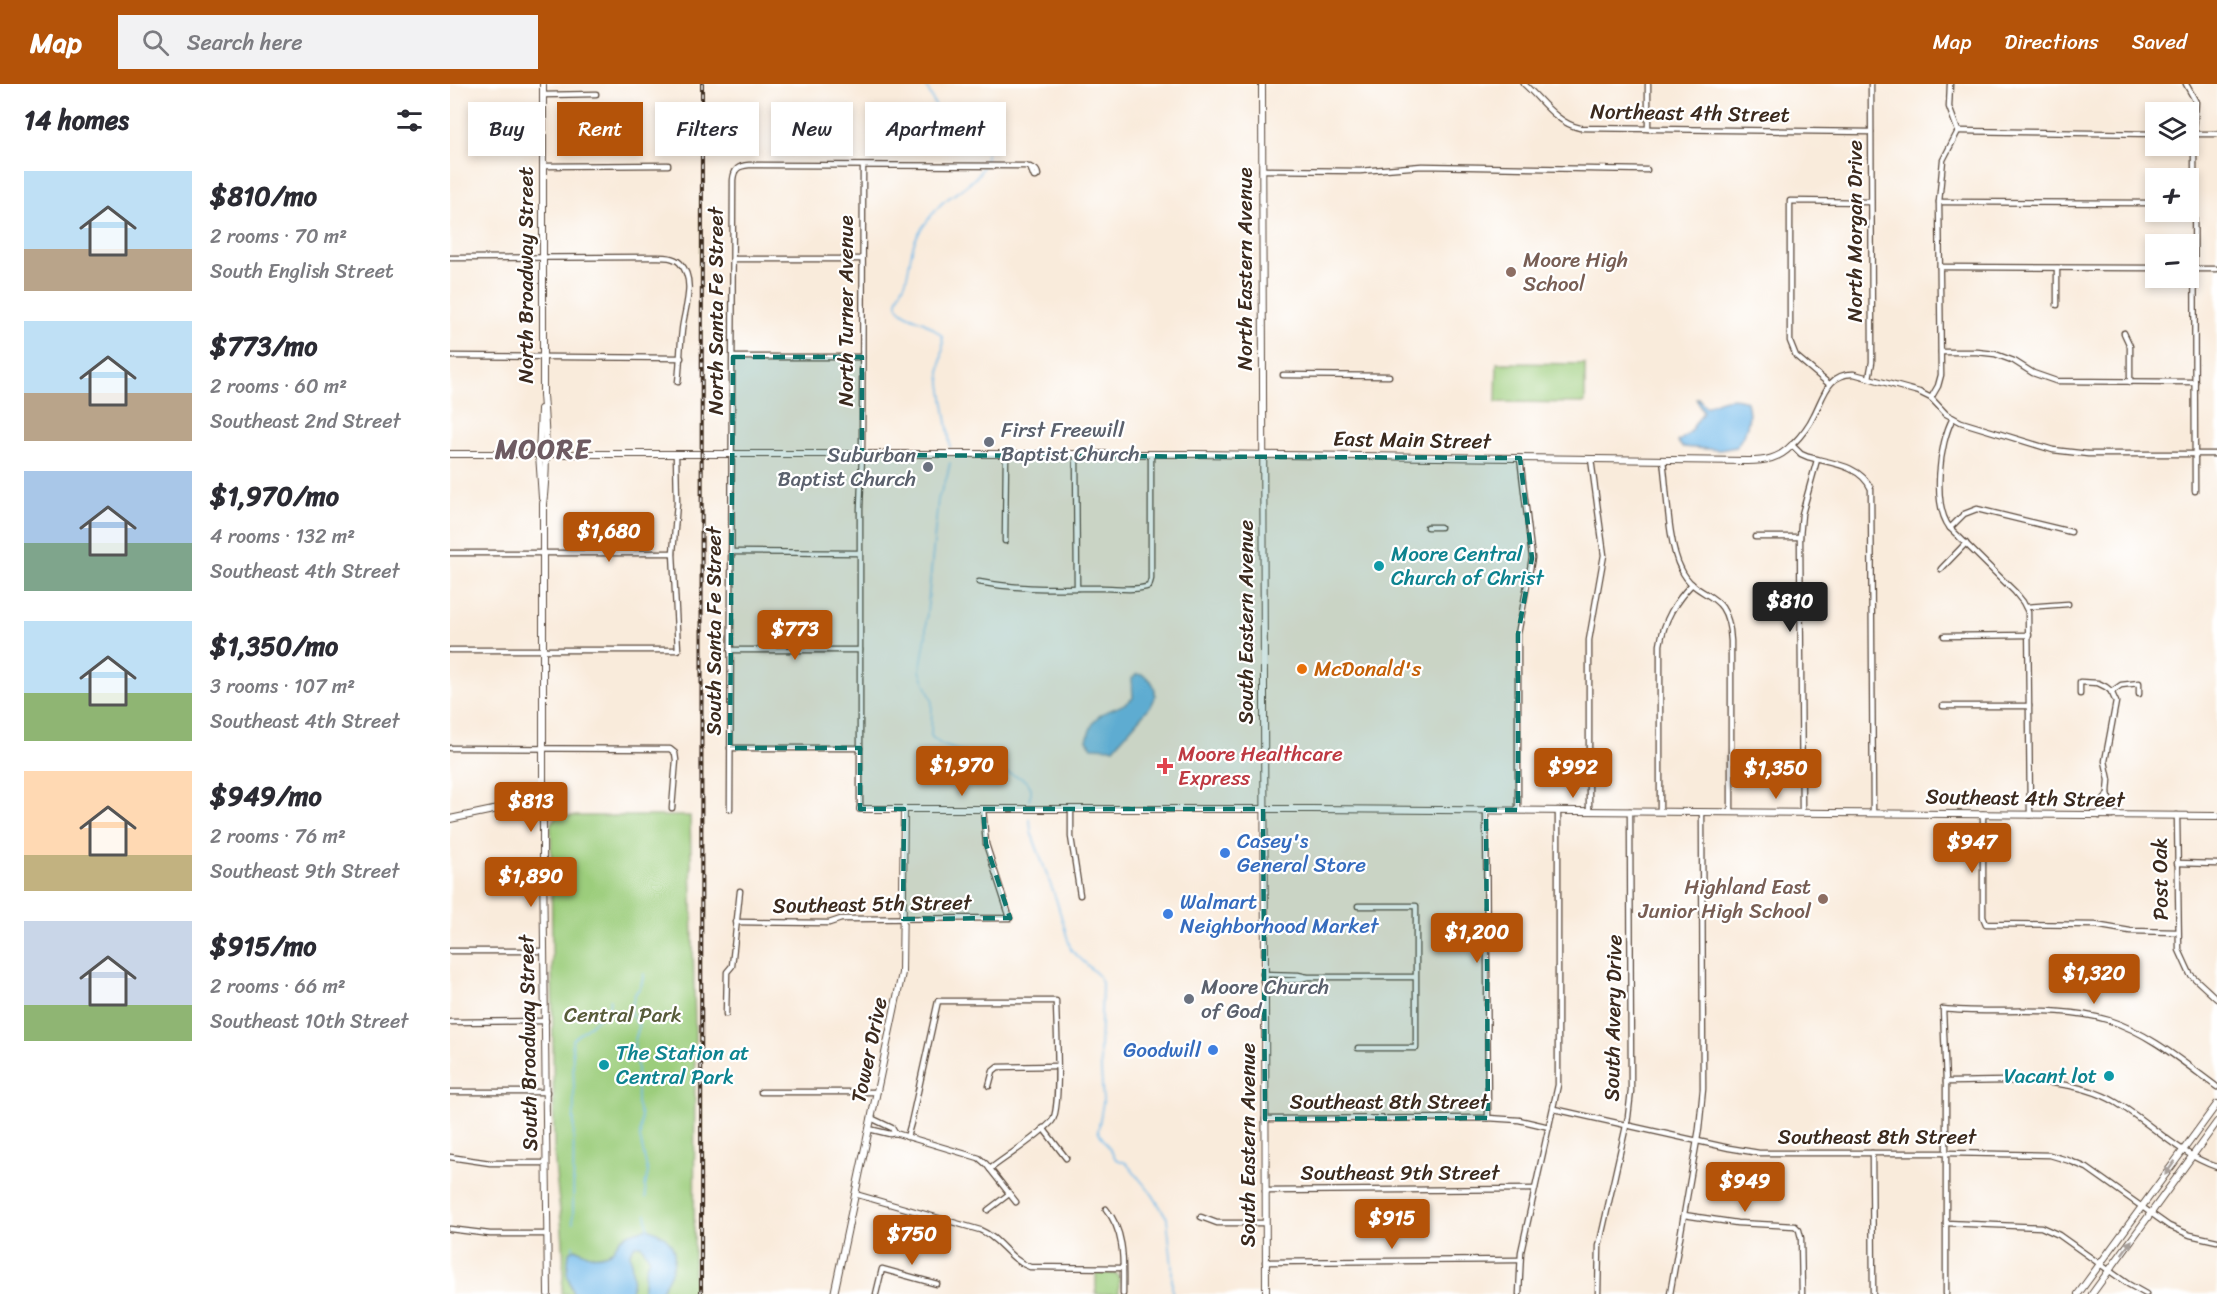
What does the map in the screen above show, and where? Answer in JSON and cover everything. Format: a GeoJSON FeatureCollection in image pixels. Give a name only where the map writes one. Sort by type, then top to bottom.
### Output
{"type":"FeatureCollection","features":[{"type":"Feature","properties":{"kind":"main road","name":"North Broadway Street"},"geometry":{"type":"LineString","coordinates":[[542,454],[543,84]]}},
{"type":"Feature","properties":{"kind":"main road","name":"North Eastern Avenue"},"geometry":{"type":"LineString","coordinates":[[1262,84],[1262,455]]}},
{"type":"Feature","properties":{"kind":"main road","name":"East Main Street"},"geometry":{"type":"LineString","coordinates":[[450,454],[1262,455],[1767,460],[1779,456],[1792,445]]}},
{"type":"Feature","properties":{"kind":"main road","name":"South Broadway Street"},"geometry":{"type":"LineString","coordinates":[[542,454],[546,483],[543,504],[543,808],[548,1294]]}},
{"type":"Feature","properties":{"kind":"main road","name":"South Eastern Avenue"},"geometry":{"type":"LineString","coordinates":[[1262,455],[1266,1294]]}},
{"type":"Feature","properties":{"kind":"main road"},"geometry":{"type":"LineString","coordinates":[[450,819],[498,809],[543,808]]}},
{"type":"Feature","properties":{"kind":"main road","name":"Southeast 4th Street"},"geometry":{"type":"LineString","coordinates":[[860,809],[1558,810],[2217,816]]}},
{"type":"Feature","properties":{"kind":"main road","name":"Tower Drive"},"geometry":{"type":"LineString","coordinates":[[834,1294],[902,973],[904,809]]}},
{"type":"Feature","properties":{"kind":"main road"},"geometry":{"type":"LineString","coordinates":[[2078,1294],[2217,1104]]}},
{"type":"Feature","properties":{"kind":"main road"},"geometry":{"type":"LineString","coordinates":[[2092,1294],[2217,1122]]}},
{"type":"Feature","properties":{"kind":"street","name":"Northeast 4th Street"},"geometry":{"type":"LineString","coordinates":[[1524,84],[1559,119],[1568,125],[1586,129],[1871,132]]}},
{"type":"Feature","properties":{"kind":"street"},"geometry":{"type":"LineString","coordinates":[[1648,84],[1648,129]]}},
{"type":"Feature","properties":{"kind":"street","name":"North Morgan Drive"},"geometry":{"type":"LineString","coordinates":[[1869,378],[1872,362],[1871,84]]}},
{"type":"Feature","properties":{"kind":"street"},"geometry":{"type":"LineString","coordinates":[[1931,398],[1940,380],[1939,202],[1943,160],[1958,131],[1949,107],[1950,84]]}},
{"type":"Feature","properties":{"kind":"street"},"geometry":{"type":"LineString","coordinates":[[2186,84],[2196,102]]}},
{"type":"Feature","properties":{"kind":"street"},"geometry":{"type":"LineString","coordinates":[[543,95],[596,94]]}},
{"type":"Feature","properties":{"kind":"street"},"geometry":{"type":"LineString","coordinates":[[1958,131],[2145,134]]}},
{"type":"Feature","properties":{"kind":"street"},"geometry":{"type":"LineString","coordinates":[[2199,134],[2217,134]]}},
{"type":"Feature","properties":{"kind":"street"},"geometry":{"type":"LineString","coordinates":[[543,166],[668,165]]}},
{"type":"Feature","properties":{"kind":"street","name":"North Santa Fe Street"},"geometry":{"type":"LineString","coordinates":[[733,455],[733,180],[736,168],[749,165],[863,166]]}},
{"type":"Feature","properties":{"kind":"street"},"geometry":{"type":"LineString","coordinates":[[863,166],[998,165],[1030,167]]}},
{"type":"Feature","properties":{"kind":"street","name":"North Turner Avenue"},"geometry":{"type":"LineString","coordinates":[[860,809],[863,166]]}},
{"type":"Feature","properties":{"kind":"street"},"geometry":{"type":"LineString","coordinates":[[1262,170],[1360,171],[1422,166],[1647,170]]}},
{"type":"Feature","properties":{"kind":"street"},"geometry":{"type":"LineString","coordinates":[[1871,202],[1790,201],[1790,341],[1796,356],[1829,384],[1836,378],[1850,374],[1919,392],[1931,398],[1953,418],[2060,452],[2217,454]]}},
{"type":"Feature","properties":{"kind":"street"},"geometry":{"type":"LineString","coordinates":[[1939,202],[2145,203]]}},
{"type":"Feature","properties":{"kind":"street"},"geometry":{"type":"LineString","coordinates":[[450,258],[671,258],[680,263],[687,277],[688,303],[682,327],[678,382]]}},
{"type":"Feature","properties":{"kind":"street"},"geometry":{"type":"LineString","coordinates":[[733,259],[862,259]]}},
{"type":"Feature","properties":{"kind":"street"},"geometry":{"type":"LineString","coordinates":[[1940,267],[2145,268]]}},
{"type":"Feature","properties":{"kind":"street"},"geometry":{"type":"LineString","coordinates":[[2057,268],[2057,305]]}},
{"type":"Feature","properties":{"kind":"street"},"geometry":{"type":"LineString","coordinates":[[2199,269],[2217,269]]}},
{"type":"Feature","properties":{"kind":"street"},"geometry":{"type":"LineString","coordinates":[[2192,288],[2195,491]]}},
{"type":"Feature","properties":{"kind":"street"},"geometry":{"type":"LineString","coordinates":[[2124,333],[2130,346],[2130,382]]}},
{"type":"Feature","properties":{"kind":"street"},"geometry":{"type":"LineString","coordinates":[[1941,352],[1995,354],[2014,361],[2033,373],[2056,381],[2195,382]]}},
{"type":"Feature","properties":{"kind":"street"},"geometry":{"type":"LineString","coordinates":[[450,356],[681,358]]}},
{"type":"Feature","properties":{"kind":"street"},"geometry":{"type":"LineString","coordinates":[[733,357],[862,357]]}},
{"type":"Feature","properties":{"kind":"street"},"geometry":{"type":"LineString","coordinates":[[1282,375],[1389,376]]}},
{"type":"Feature","properties":{"kind":"street","name":"East Main Street"},"geometry":{"type":"LineString","coordinates":[[1792,445],[1808,425],[1829,384]]}},
{"type":"Feature","properties":{"kind":"street"},"geometry":{"type":"LineString","coordinates":[[1953,418],[1945,433],[1940,460],[1942,512],[1950,528],[2015,592],[2026,607],[2029,635],[2030,815]]}},
{"type":"Feature","properties":{"kind":"street"},"geometry":{"type":"LineString","coordinates":[[1792,445],[1801,454],[1856,471],[1867,481],[1871,489],[1873,813]]}},
{"type":"Feature","properties":{"kind":"street"},"geometry":{"type":"LineString","coordinates":[[450,650],[678,650],[674,553],[677,502],[676,455]]}},
{"type":"Feature","properties":{"kind":"street","name":"South Santa Fe Street"},"geometry":{"type":"LineString","coordinates":[[730,808],[733,455]]}},
{"type":"Feature","properties":{"kind":"street"},"geometry":{"type":"LineString","coordinates":[[1005,541],[1006,455]]}},
{"type":"Feature","properties":{"kind":"street"},"geometry":{"type":"LineString","coordinates":[[1076,455],[1077,588]]}},
{"type":"Feature","properties":{"kind":"street"},"geometry":{"type":"LineString","coordinates":[[979,582],[1013,587],[1142,588],[1149,586],[1151,579],[1151,455]]}},
{"type":"Feature","properties":{"kind":"street"},"geometry":{"type":"LineString","coordinates":[[1518,810],[1518,634],[1532,558],[1520,458]]}},
{"type":"Feature","properties":{"kind":"street"},"geometry":{"type":"LineString","coordinates":[[1589,811],[1589,640],[1604,555],[1591,459]]}},
{"type":"Feature","properties":{"kind":"street"},"geometry":{"type":"LineString","coordinates":[[1663,460],[1676,555],[1681,571],[1692,584],[1719,603],[1726,613],[1730,630],[1731,812]]}},
{"type":"Feature","properties":{"kind":"street"},"geometry":{"type":"LineString","coordinates":[[1802,812],[1800,537],[1802,514],[1817,460]]}},
{"type":"Feature","properties":{"kind":"street"},"geometry":{"type":"LineString","coordinates":[[1950,528],[1968,511],[1977,509],[2071,532]]}},
{"type":"Feature","properties":{"kind":"street"},"geometry":{"type":"LineString","coordinates":[[1427,527],[1440,527]]}},
{"type":"Feature","properties":{"kind":"street"},"geometry":{"type":"LineString","coordinates":[[1755,537],[1800,537]]}},
{"type":"Feature","properties":{"kind":"street"},"geometry":{"type":"LineString","coordinates":[[1941,569],[1966,543]]}},
{"type":"Feature","properties":{"kind":"street"},"geometry":{"type":"LineString","coordinates":[[731,552],[860,553]]}},
{"type":"Feature","properties":{"kind":"street"},"geometry":{"type":"LineString","coordinates":[[450,553],[674,553]]}},
{"type":"Feature","properties":{"kind":"street"},"geometry":{"type":"LineString","coordinates":[[1660,811],[1660,645],[1663,628],[1670,613],[1692,584]]}},
{"type":"Feature","properties":{"kind":"street"},"geometry":{"type":"LineString","coordinates":[[2026,607],[2068,604]]}},
{"type":"Feature","properties":{"kind":"street"},"geometry":{"type":"LineString","coordinates":[[1944,636],[2029,635]]}},
{"type":"Feature","properties":{"kind":"street"},"geometry":{"type":"LineString","coordinates":[[730,650],[860,650]]}},
{"type":"Feature","properties":{"kind":"street"},"geometry":{"type":"LineString","coordinates":[[2080,694],[2080,682],[2098,683],[2111,692],[2116,708],[2105,755],[2112,816]]}},
{"type":"Feature","properties":{"kind":"street"},"geometry":{"type":"LineString","coordinates":[[2111,692],[2121,685],[2139,683],[2139,694]]}},
{"type":"Feature","properties":{"kind":"street"},"geometry":{"type":"LineString","coordinates":[[1943,706],[2029,706]]}},
{"type":"Feature","properties":{"kind":"street"},"geometry":{"type":"LineString","coordinates":[[450,748],[670,748],[675,753],[676,760],[672,808]]}},
{"type":"Feature","properties":{"kind":"street"},"geometry":{"type":"LineString","coordinates":[[730,748],[860,748]]}},
{"type":"Feature","properties":{"kind":"street"},"geometry":{"type":"LineString","coordinates":[[2100,816],[2101,806],[2108,794]]}},
{"type":"Feature","properties":{"kind":"street","name":"Southeast 5th Street"},"geometry":{"type":"LineString","coordinates":[[736,922],[829,923],[841,919],[1010,918],[986,844],[983,809]]}},
{"type":"Feature","properties":{"kind":"street"},"geometry":{"type":"LineString","coordinates":[[1071,809],[1072,851],[1080,895]]}},
{"type":"Feature","properties":{"kind":"street"},"geometry":{"type":"LineString","coordinates":[[1486,810],[1488,1118]]}},
{"type":"Feature","properties":{"kind":"street"},"geometry":{"type":"LineString","coordinates":[[1519,1294],[1520,1260],[1558,1085],[1558,810]]}},
{"type":"Feature","properties":{"kind":"street","name":"South Avery Drive"},"geometry":{"type":"LineString","coordinates":[[1598,1294],[1599,1246],[1626,1125],[1631,1091],[1630,811]]}},
{"type":"Feature","properties":{"kind":"street"},"geometry":{"type":"LineString","coordinates":[[1670,1294],[1703,1089],[1702,812]]}},
{"type":"Feature","properties":{"kind":"street"},"geometry":{"type":"LineString","coordinates":[[1983,814],[1983,917],[1986,924],[2101,925],[2130,931],[2178,932]]}},
{"type":"Feature","properties":{"kind":"street","name":"Post Oak"},"geometry":{"type":"LineString","coordinates":[[2177,815],[2179,950],[2185,967],[2200,986],[2217,999]]}},
{"type":"Feature","properties":{"kind":"street"},"geometry":{"type":"LineString","coordinates":[[2177,863],[2217,864]]}},
{"type":"Feature","properties":{"kind":"street"},"geometry":{"type":"LineString","coordinates":[[726,1014],[727,972],[732,966],[740,891]]}},
{"type":"Feature","properties":{"kind":"street"},"geometry":{"type":"LineString","coordinates":[[1358,906],[1416,906],[1416,1048],[1358,1048]]}},
{"type":"Feature","properties":{"kind":"street"},"geometry":{"type":"LineString","coordinates":[[450,951],[544,951]]}},
{"type":"Feature","properties":{"kind":"street"},"geometry":{"type":"LineString","coordinates":[[1263,978],[1298,975],[1307,977],[1415,976]]}},
{"type":"Feature","properties":{"kind":"street"},"geometry":{"type":"LineString","coordinates":[[907,1137],[938,1001],[1056,1001],[1056,1113],[1043,1128],[990,1169]]}},
{"type":"Feature","properties":{"kind":"street"},"geometry":{"type":"LineString","coordinates":[[1946,1294],[1946,1082],[1943,1010],[2059,1012],[2108,1020],[2145,1036],[2217,1087]]}},
{"type":"Feature","properties":{"kind":"street"},"geometry":{"type":"LineString","coordinates":[[450,1022],[546,1021]]}},
{"type":"Feature","properties":{"kind":"street"},"geometry":{"type":"LineString","coordinates":[[989,1086],[993,1071],[998,1067],[1057,1066]]}},
{"type":"Feature","properties":{"kind":"street"},"geometry":{"type":"LineString","coordinates":[[1946,1082],[2058,1084],[2090,1090],[2115,1102],[2183,1150],[2217,1167]]}},
{"type":"Feature","properties":{"kind":"street"},"geometry":{"type":"LineString","coordinates":[[450,1092],[547,1092]]}},
{"type":"Feature","properties":{"kind":"street"},"geometry":{"type":"LineString","coordinates":[[761,1092],[877,1092]]}},
{"type":"Feature","properties":{"kind":"street","name":"Southeast 8th Street"},"geometry":{"type":"LineString","coordinates":[[1554,1109],[1743,1151],[1772,1154],[2040,1154],[2062,1158],[2087,1168],[2150,1214],[2184,1234],[2217,1241]]}},
{"type":"Feature","properties":{"kind":"street"},"geometry":{"type":"LineString","coordinates":[[871,1118],[892,1128],[895,1133]]}},
{"type":"Feature","properties":{"kind":"street","name":"Southeast 8th Street"},"geometry":{"type":"LineString","coordinates":[[1265,1119],[1488,1118],[1519,1120],[1549,1127]]}},
{"type":"Feature","properties":{"kind":"street"},"geometry":{"type":"LineString","coordinates":[[1043,1128],[1066,1158]]}},
{"type":"Feature","properties":{"kind":"street"},"geometry":{"type":"LineString","coordinates":[[869,1129],[895,1133],[974,1156],[990,1169],[1016,1202]]}},
{"type":"Feature","properties":{"kind":"street"},"geometry":{"type":"LineString","coordinates":[[1872,1153],[1873,1294]]}},
{"type":"Feature","properties":{"kind":"street"},"geometry":{"type":"LineString","coordinates":[[450,1157],[490,1163],[546,1163]]}},
{"type":"Feature","properties":{"kind":"street","name":"Southeast 9th Street"},"geometry":{"type":"LineString","coordinates":[[1265,1191],[1535,1189]]}},
{"type":"Feature","properties":{"kind":"street"},"geometry":{"type":"LineString","coordinates":[[855,1194],[980,1230],[991,1235],[1016,1261],[1030,1267],[1122,1268]]}},
{"type":"Feature","properties":{"kind":"street"},"geometry":{"type":"LineString","coordinates":[[988,1210],[1009,1194]]}},
{"type":"Feature","properties":{"kind":"street"},"geometry":{"type":"LineString","coordinates":[[1106,1209],[1119,1228],[1123,1294]]}},
{"type":"Feature","properties":{"kind":"street"},"geometry":{"type":"LineString","coordinates":[[1684,1215],[1737,1223],[1788,1225],[1798,1228],[1802,1238],[1802,1294]]}},
{"type":"Feature","properties":{"kind":"street"},"geometry":{"type":"LineString","coordinates":[[1201,1217],[1217,1223],[1265,1223]]}},
{"type":"Feature","properties":{"kind":"street"},"geometry":{"type":"LineString","coordinates":[[1946,1223],[2041,1227],[2059,1235],[2146,1294]]}},
{"type":"Feature","properties":{"kind":"street"},"geometry":{"type":"LineString","coordinates":[[450,1228],[490,1234],[547,1234]]}},
{"type":"Feature","properties":{"kind":"street"},"geometry":{"type":"LineString","coordinates":[[1265,1262],[1520,1260]]}},
{"type":"Feature","properties":{"kind":"street"},"geometry":{"type":"LineString","coordinates":[[876,1294],[882,1269],[937,1284]]}},
{"type":"Feature","properties":{"kind":"highlighted area"},"geometry":{"type":"Polygon","coordinates":[[[733,357],[862,357],[862,455],[1520,458],[1532,558],[1518,634],[1518,810],[1486,810],[1488,1118],[1265,1119],[1263,809],[983,809],[986,844],[1010,918],[903,919],[904,809],[860,809],[860,748],[730,748],[733,357]]]}},
{"type":"Feature","properties":{"kind":"green space"},"geometry":{"type":"Polygon","coordinates":[[[1497,363],[1585,364],[1585,403],[1496,402],[1497,363]]]}},
{"type":"Feature","properties":{"kind":"green space","name":"Central Park"},"geometry":{"type":"Polygon","coordinates":[[[560,816],[690,816],[695,1028],[694,1294],[561,1294],[563,1237],[554,1144],[551,823],[560,816]]]}},
{"type":"Feature","properties":{"kind":"green space"},"geometry":{"type":"Polygon","coordinates":[[[1096,1272],[1117,1274],[1119,1294],[1096,1294],[1096,1272]]]}},
{"type":"Feature","properties":{"kind":"water"},"geometry":{"type":"Polygon","coordinates":[[[1696,398],[1706,407],[1731,398],[1747,402],[1749,414],[1747,426],[1736,447],[1720,450],[1682,447],[1678,442],[1689,433],[1703,412],[1696,398]]]}},
{"type":"Feature","properties":{"kind":"water"},"geometry":{"type":"Polygon","coordinates":[[[1137,674],[1147,677],[1153,684],[1155,694],[1152,704],[1114,748],[1092,747],[1087,740],[1090,729],[1100,715],[1133,698],[1132,678],[1137,674]]]}},
{"type":"Feature","properties":{"kind":"water"},"geometry":{"type":"Polygon","coordinates":[[[648,1228],[665,1237],[671,1243],[673,1251],[673,1266],[658,1294],[643,1294],[649,1257],[641,1245],[635,1245],[630,1253],[633,1277],[631,1294],[573,1294],[567,1273],[569,1252],[577,1249],[592,1255],[605,1254],[612,1250],[624,1236],[648,1228]]]}},
{"type":"Feature","properties":{"kind":"waterway"},"geometry":{"type":"LineString","coordinates":[[925,84],[936,107],[948,120],[976,127],[988,140],[985,162],[977,176],[943,202],[918,234],[913,246],[906,280],[897,302],[902,311],[927,324],[942,336],[940,373],[950,447]]}},
{"type":"Feature","properties":{"kind":"waterway"},"geometry":{"type":"LineString","coordinates":[[950,463],[938,499],[926,636],[920,671],[932,700],[931,736],[942,745],[969,754],[1024,780],[1031,788],[1029,800]]}},
{"type":"Feature","properties":{"kind":"waterway"},"geometry":{"type":"LineString","coordinates":[[1030,819],[1031,832],[1056,899],[1071,950],[1098,975],[1102,983],[1100,1053],[1103,1102],[1098,1131],[1116,1159],[1126,1163],[1152,1194],[1167,1218],[1172,1266],[1172,1294]]}},
{"type":"Feature","properties":{"kind":"waterway"},"geometry":{"type":"LineString","coordinates":[[644,974],[630,1012],[639,1026],[634,1044],[637,1067],[637,1103],[641,1116],[640,1138],[648,1173],[645,1186],[646,1198]]}},
{"type":"Feature","properties":{"kind":"waterway"},"geometry":{"type":"LineString","coordinates":[[573,1223],[572,1040],[609,1009],[610,999]]}},
{"type":"Feature","properties":{"kind":"waterway"},"geometry":{"type":"LineString","coordinates":[[646,1214],[648,1228]]}},
{"type":"Feature","properties":{"kind":"railway"},"geometry":{"type":"LineString","coordinates":[[701,1294],[702,84]]}},
{"type":"Feature","properties":{"kind":"place","name":"Moore High School"},"geometry":{"type":"Point","coordinates":[1511,272]}},
{"type":"Feature","properties":{"kind":"place","name":"First Freewill Baptist Church"},"geometry":{"type":"Point","coordinates":[989,442]}},
{"type":"Feature","properties":{"kind":"place","name":"Suburban Baptist Church"},"geometry":{"type":"Point","coordinates":[928,467]}},
{"type":"Feature","properties":{"kind":"place","name":"Moore Central Church of Christ"},"geometry":{"type":"Point","coordinates":[1379,566]}},
{"type":"Feature","properties":{"kind":"place","name":"McDonald's"},"geometry":{"type":"Point","coordinates":[1302,669]}},
{"type":"Feature","properties":{"kind":"place","name":"Moore Healthcare Express"},"geometry":{"type":"Point","coordinates":[1165,766]}},
{"type":"Feature","properties":{"kind":"place","name":"Casey's General Store"},"geometry":{"type":"Point","coordinates":[1225,853]}},
{"type":"Feature","properties":{"kind":"place","name":"Highland East Junior High School"},"geometry":{"type":"Point","coordinates":[1823,899]}},
{"type":"Feature","properties":{"kind":"place","name":"Walmart Neighborhood Market"},"geometry":{"type":"Point","coordinates":[1168,914]}},
{"type":"Feature","properties":{"kind":"place","name":"Moore Church of God"},"geometry":{"type":"Point","coordinates":[1189,999]}},
{"type":"Feature","properties":{"kind":"place","name":"Goodwill"},"geometry":{"type":"Point","coordinates":[1213,1050]}},
{"type":"Feature","properties":{"kind":"place","name":"The Station at Central Park"},"geometry":{"type":"Point","coordinates":[604,1065]}},
{"type":"Feature","properties":{"kind":"place","name":"Vacant lot"},"geometry":{"type":"Point","coordinates":[2109,1076]}},
{"type":"Feature","properties":{"kind":"district","name":"MOORE"},"geometry":{"type":"Point","coordinates":[543,449]}}]}
